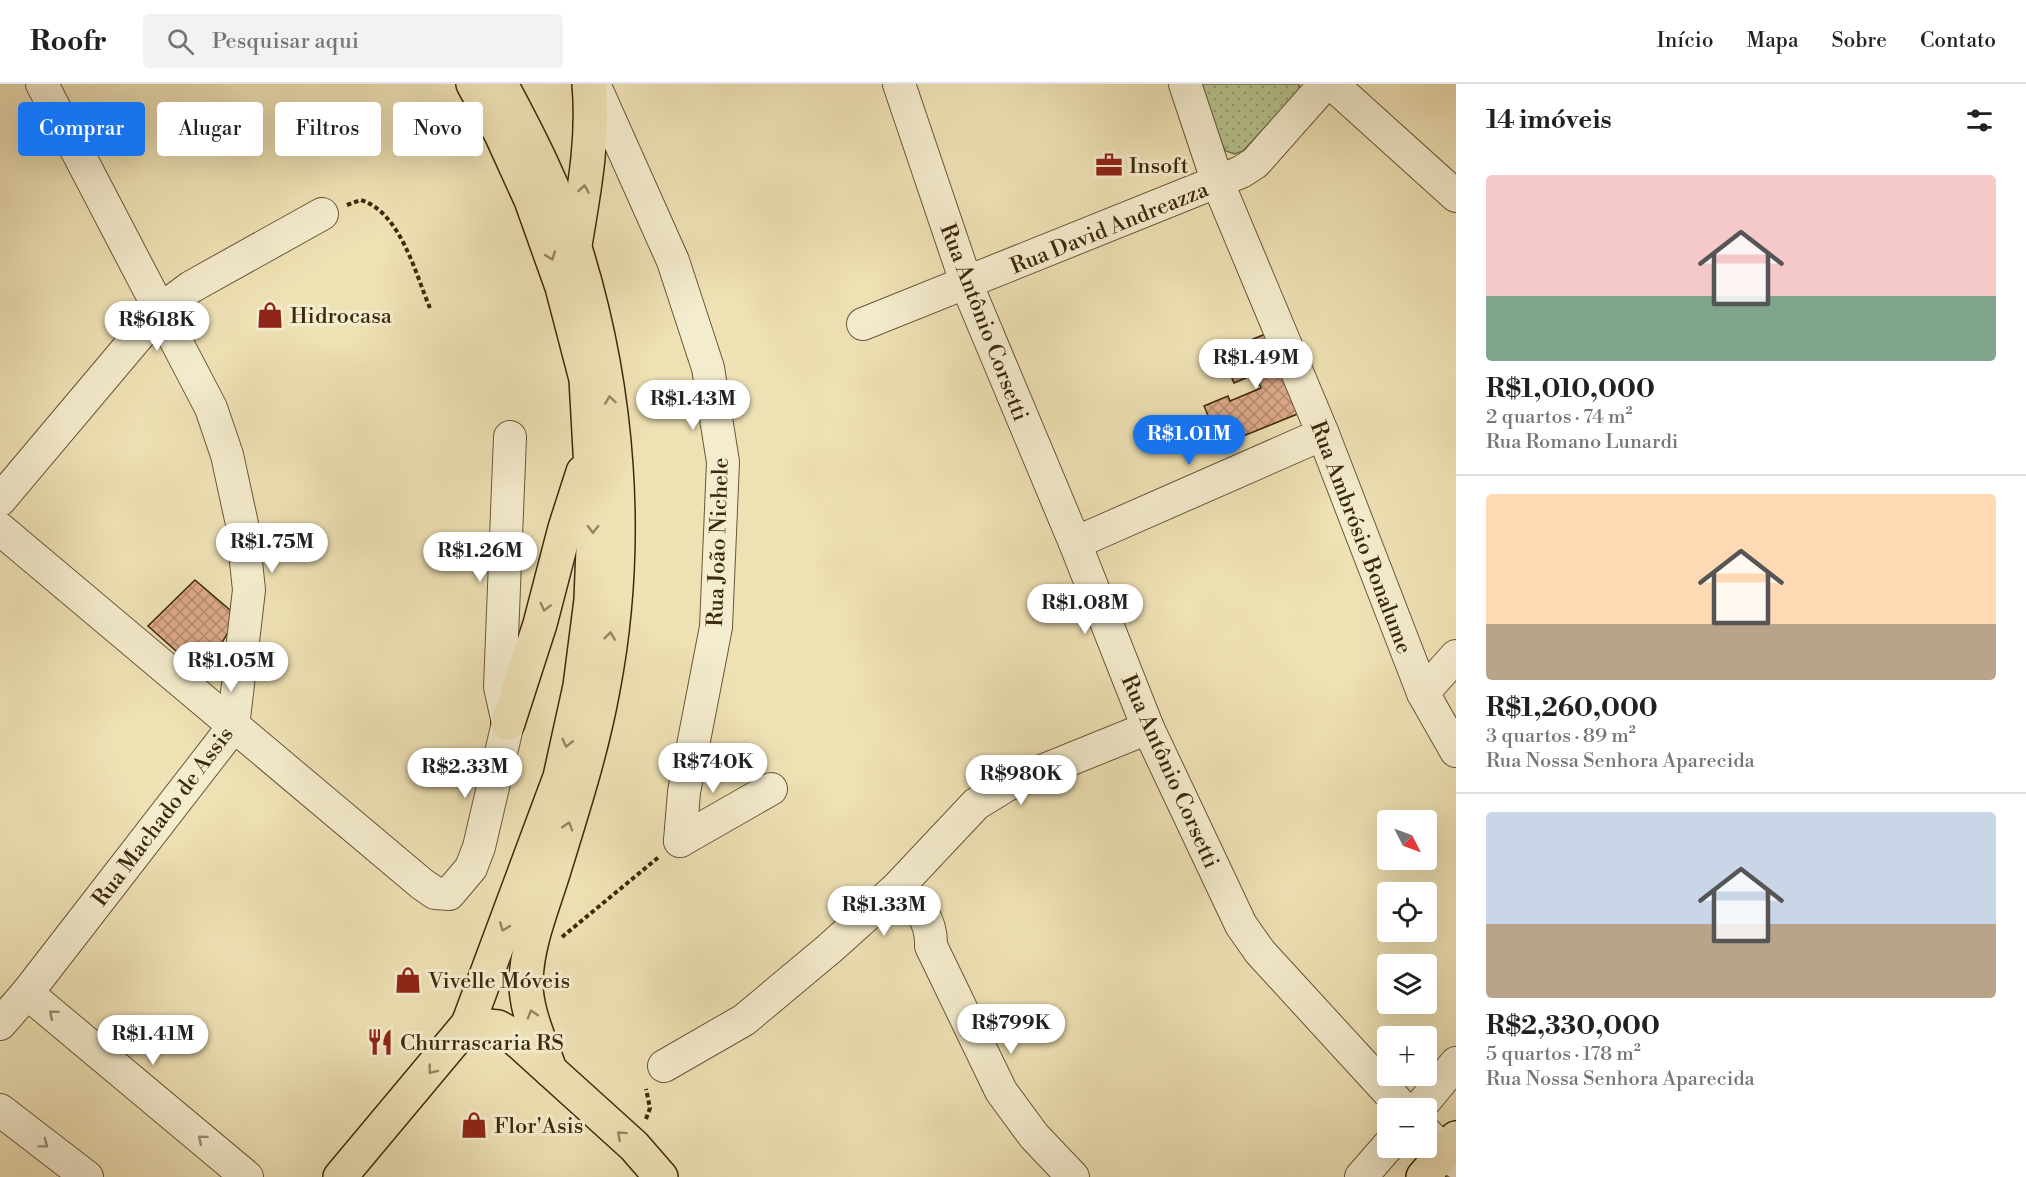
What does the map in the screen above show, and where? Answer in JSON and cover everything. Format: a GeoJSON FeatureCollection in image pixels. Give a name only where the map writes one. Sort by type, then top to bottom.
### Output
{"type":"FeatureCollection","features":[{"type":"Feature","properties":{"kind":"main road"},"geometry":{"type":"LineString","coordinates":[[340,1177],[468,1024],[560,777],[580,686],[591,600],[593,534],[586,379],[562,287],[531,200],[501,134],[473,84]]}},
{"type":"Feature","properties":{"kind":"main road"},"geometry":{"type":"LineString","coordinates":[[501,84],[551,186],[575,247],[605,365],[615,437],[618,512],[615,597],[603,688],[582,782],[538,918],[528,961],[526,983],[530,1008],[550,1070]]}},
{"type":"Feature","properties":{"kind":"main road"},"geometry":{"type":"LineString","coordinates":[[575,247],[591,148],[591,84]]}},
{"type":"Feature","properties":{"kind":"main road"},"geometry":{"type":"LineString","coordinates":[[508,723],[537,635],[588,450]]}},
{"type":"Feature","properties":{"kind":"main road"},"geometry":{"type":"LineString","coordinates":[[468,1024],[498,1027],[550,1070],[634,1146],[661,1177]]}},
{"type":"Feature","properties":{"kind":"main road"},"geometry":{"type":"LineString","coordinates":[[1423,1177],[1446,1146]]}},
{"type":"Feature","properties":{"kind":"street","name":"Rua Machado de Assis"},"geometry":{"type":"LineString","coordinates":[[9,1010],[233,727],[249,590],[242,524],[227,455],[211,408],[42,84]]}},
{"type":"Feature","properties":{"kind":"street","name":"Rua João Nichele"},"geometry":{"type":"LineString","coordinates":[[591,84],[674,261],[708,368],[723,462],[716,627],[684,792],[680,841]]}},
{"type":"Feature","properties":{"kind":"street","name":"Rua Antônio Corsetti"},"geometry":{"type":"LineString","coordinates":[[899,84],[967,285],[1075,543],[1148,728],[1241,925],[1254,944],[1394,1098]]}},
{"type":"Feature","properties":{"kind":"street","name":"Rua Ambrósio Bonalume"},"geometry":{"type":"LineString","coordinates":[[1185,84],[1218,183],[1323,434],[1423,693],[1456,752]]}},
{"type":"Feature","properties":{"kind":"street","name":"Rua David Andreazza"},"geometry":{"type":"LineString","coordinates":[[863,324],[967,285],[1218,183],[1255,164],[1325,84]]}},
{"type":"Feature","properties":{"kind":"street"},"geometry":{"type":"LineString","coordinates":[[1332,84],[1456,196]]}},
{"type":"Feature","properties":{"kind":"street"},"geometry":{"type":"LineString","coordinates":[[0,500],[160,310],[191,287],[322,214]]}},
{"type":"Feature","properties":{"kind":"street"},"geometry":{"type":"LineString","coordinates":[[1075,543],[1323,434]]}},
{"type":"Feature","properties":{"kind":"street"},"geometry":{"type":"LineString","coordinates":[[0,529],[422,884],[435,893],[449,894],[471,868],[479,847],[508,723],[500,687],[510,437]]}},
{"type":"Feature","properties":{"kind":"street"},"geometry":{"type":"LineString","coordinates":[[1423,693],[1456,656]]}},
{"type":"Feature","properties":{"kind":"street"},"geometry":{"type":"LineString","coordinates":[[664,1066],[744,1020],[897,888],[976,804],[1007,785],[1148,728]]}},
{"type":"Feature","properties":{"kind":"street"},"geometry":{"type":"LineString","coordinates":[[680,841],[771,789]]}},
{"type":"Feature","properties":{"kind":"street"},"geometry":{"type":"LineString","coordinates":[[897,888],[914,901],[925,916],[932,932],[931,946],[1001,1091],[1034,1136],[1073,1177]]}},
{"type":"Feature","properties":{"kind":"street"},"geometry":{"type":"LineString","coordinates":[[9,1010],[247,1177]]}},
{"type":"Feature","properties":{"kind":"street"},"geometry":{"type":"LineString","coordinates":[[1427,1098],[1456,1063]]}},
{"type":"Feature","properties":{"kind":"street"},"geometry":{"type":"LineString","coordinates":[[0,1110],[87,1177]]}},
{"type":"Feature","properties":{"kind":"street"},"geometry":{"type":"LineString","coordinates":[[1361,1177],[1378,1158]]}},
{"type":"Feature","properties":{"kind":"path"},"geometry":{"type":"LineString","coordinates":[[322,214],[361,200],[380,210],[403,246],[430,308]]}},
{"type":"Feature","properties":{"kind":"path"},"geometry":{"type":"LineString","coordinates":[[528,961],[575,928],[608,897],[680,841]]}},
{"type":"Feature","properties":{"kind":"path"},"geometry":{"type":"LineString","coordinates":[[634,1146],[650,1108],[648,1091],[639,1078],[664,1066]]}},
{"type":"Feature","properties":{"kind":"green space"},"geometry":{"type":"Polygon","coordinates":[[[1201,84],[1299,84],[1300,90],[1243,151],[1234,154],[1226,151],[1222,144],[1201,84]]]}},
{"type":"Feature","properties":{"kind":"building"},"geometry":{"type":"Polygon","coordinates":[[[1273,331],[1305,411],[1226,443],[1221,430],[1215,432],[1204,406],[1228,396],[1230,401],[1261,388],[1255,374],[1234,383],[1221,352],[1273,331]]]}},
{"type":"Feature","properties":{"kind":"building"},"geometry":{"type":"Polygon","coordinates":[[[195,580],[238,617],[202,674],[148,626],[195,580]]]}},
{"type":"Feature","properties":{"kind":"place","name":"Insoft"},"geometry":{"type":"Point","coordinates":[1109,165]}},
{"type":"Feature","properties":{"kind":"place","name":"Hidrocasa"},"geometry":{"type":"Point","coordinates":[270,315]}},
{"type":"Feature","properties":{"kind":"place","name":"Vivelle Móveis"},"geometry":{"type":"Point","coordinates":[408,980]}},
{"type":"Feature","properties":{"kind":"place","name":"Churrascaria RS"},"geometry":{"type":"Point","coordinates":[380,1042]}},
{"type":"Feature","properties":{"kind":"place","name":"Flor'Asis"},"geometry":{"type":"Point","coordinates":[474,1125]}}]}
